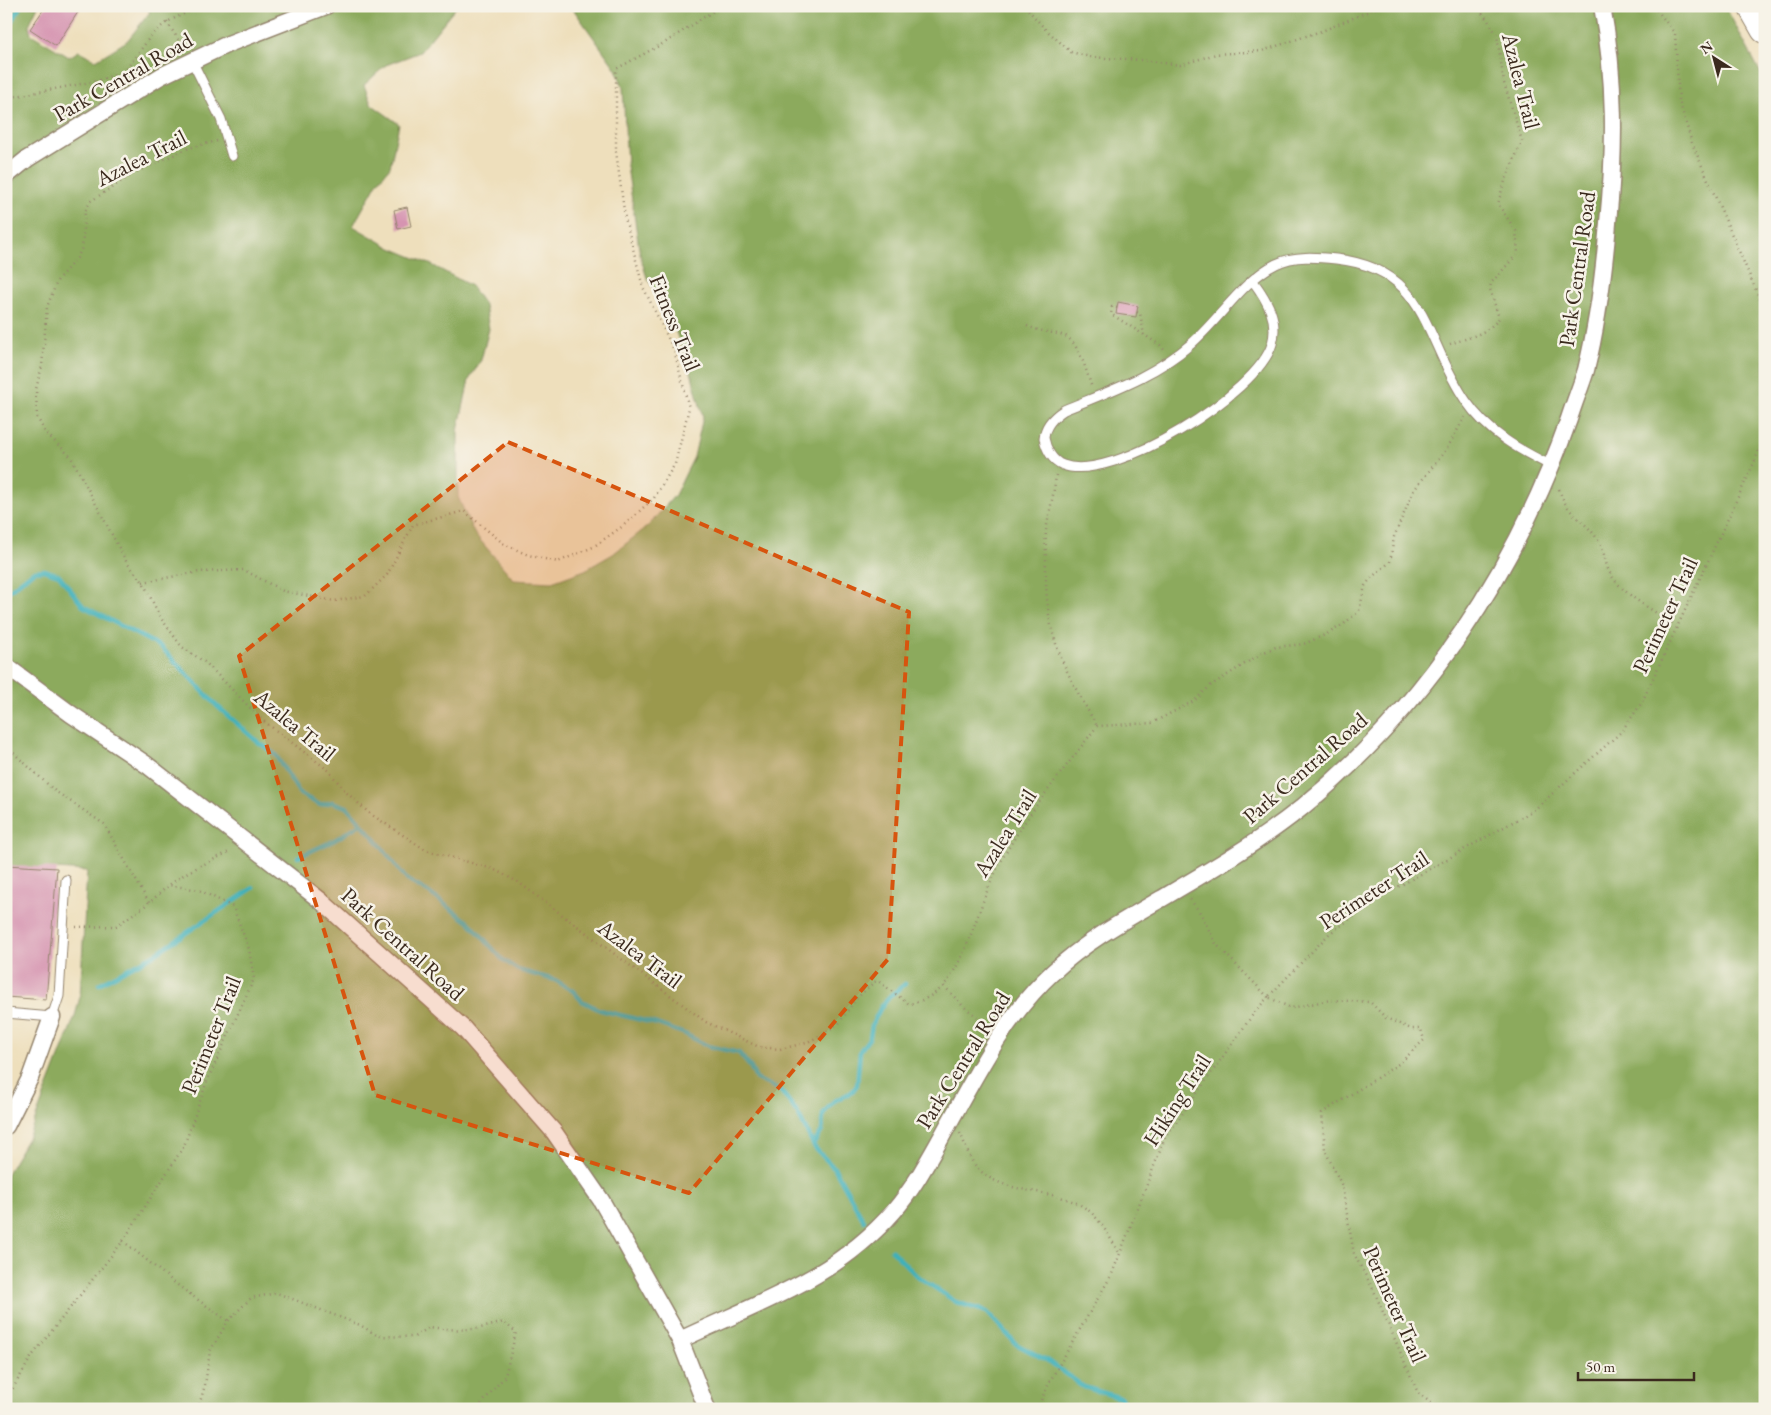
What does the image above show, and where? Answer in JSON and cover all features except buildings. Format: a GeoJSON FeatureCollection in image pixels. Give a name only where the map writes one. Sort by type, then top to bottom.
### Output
{"type":"FeatureCollection","features":[{"type":"Feature","properties":{"kind":"highway"},"geometry":{"type":"LineString","coordinates":[[1752,6],[1765,29]]}},
{"type":"Feature","properties":{"kind":"street","name":"Park Central Road"},"geometry":{"type":"LineString","coordinates":[[6,176],[27,159],[144,87],[192,61],[228,44],[326,6]]}},
{"type":"Feature","properties":{"kind":"street","name":"Park Central Road"},"geometry":{"type":"LineString","coordinates":[[680,1340],[802,1285],[863,1243],[895,1210],[918,1180],[996,1041],[1028,998],[1054,971],[1097,936],[1242,852],[1301,808],[1363,752],[1420,690],[1454,646],[1493,583],[1541,493],[1585,371],[1602,289],[1614,160],[1614,105],[1607,32],[1602,6]]}},
{"type":"Feature","properties":{"kind":"street","name":"Park Central Road"},"geometry":{"type":"LineString","coordinates":[[6,666],[71,714],[147,765],[246,842],[348,924],[463,1028],[554,1132],[601,1200],[680,1340],[707,1409]]}},
{"type":"Feature","properties":{"kind":"street"},"geometry":{"type":"LineString","coordinates":[[6,1126],[30,1078],[52,1017]]}},
{"type":"Feature","properties":{"kind":"lane"},"geometry":{"type":"LineString","coordinates":[[192,61],[221,119],[232,156]]}},
{"type":"Feature","properties":{"kind":"lane"},"geometry":{"type":"LineString","coordinates":[[1253,281],[1272,312],[1274,337],[1267,355],[1235,390],[1196,422],[1139,451],[1091,466],[1071,468],[1058,463],[1045,445],[1044,432],[1049,422],[1064,410],[1132,383],[1171,360],[1209,327],[1253,281],[1276,264],[1297,258],[1338,259],[1365,266],[1397,281],[1408,291],[1439,348],[1456,386],[1471,407],[1505,440],[1552,466]]}},
{"type":"Feature","properties":{"kind":"lane"},"geometry":{"type":"LineString","coordinates":[[6,1013],[52,1017],[59,996],[66,880]]}},
{"type":"Feature","properties":{"kind":"path"},"geometry":{"type":"LineString","coordinates":[[6,98],[97,81],[124,71],[153,33],[167,22],[200,6]]}},
{"type":"Feature","properties":{"kind":"path","name":"Fitness Trail"},"geometry":{"type":"LineString","coordinates":[[144,582],[199,572],[244,570],[283,591],[334,602],[365,596],[387,575],[413,526],[464,511],[504,544],[528,555],[558,562],[593,547],[623,526],[654,498],[675,464],[690,408],[674,350],[643,287],[625,218],[616,151],[616,70],[666,42],[721,6]]}},
{"type":"Feature","properties":{"kind":"path"},"geometry":{"type":"LineString","coordinates":[[1025,6],[1044,28],[1071,52],[1090,57],[1142,60],[1180,65],[1216,54],[1262,51],[1327,29],[1381,6]]}},
{"type":"Feature","properties":{"kind":"path","name":"Azalea Trail"},"geometry":{"type":"LineString","coordinates":[[1439,348],[1488,329],[1495,323],[1499,318],[1490,288],[1491,283],[1518,253],[1516,231],[1498,204],[1503,186],[1522,141],[1504,82],[1496,35],[1487,19],[1476,6]]}},
{"type":"Feature","properties":{"kind":"path"},"geometry":{"type":"LineString","coordinates":[[1654,6],[1675,34],[1679,100],[1692,143],[1765,311]]}},
{"type":"Feature","properties":{"kind":"path"},"geometry":{"type":"LineString","coordinates":[[167,22],[192,61]]}},
{"type":"Feature","properties":{"kind":"path","name":"Azalea Trail"},"geometry":{"type":"LineString","coordinates":[[228,139],[204,144],[171,156],[136,172],[91,201],[85,212],[82,248],[77,258],[58,279],[47,308],[42,366],[36,389],[37,417],[45,432],[71,457],[127,563],[144,582],[160,617],[182,647],[206,663],[261,719],[328,770],[346,792],[369,813],[426,850],[493,869],[518,882],[684,1005],[724,1032],[759,1047],[780,1049],[806,1043],[839,1022],[856,999],[874,982],[878,981],[909,1004],[917,1003],[944,986],[960,961],[975,918],[1000,863],[1027,820],[1097,726]]}},
{"type":"Feature","properties":{"kind":"path"},"geometry":{"type":"LineString","coordinates":[[1117,308],[1112,307],[1110,314],[1160,346],[1171,360]]}},
{"type":"Feature","properties":{"kind":"path"},"geometry":{"type":"LineString","coordinates":[[1137,312],[1140,313],[1144,335]]}},
{"type":"Feature","properties":{"kind":"path"},"geometry":{"type":"LineString","coordinates":[[1027,326],[1040,332],[1063,335],[1070,340],[1078,350],[1095,399]]}},
{"type":"Feature","properties":{"kind":"path"},"geometry":{"type":"LineString","coordinates":[[1058,463],[1053,505],[1046,532],[1045,584],[1048,614],[1064,667],[1097,726],[1152,723],[1194,701],[1210,686],[1262,653],[1276,647],[1311,641],[1344,624],[1362,606],[1365,586],[1371,578],[1390,562],[1394,537],[1414,490],[1446,450],[1471,407]]}},
{"type":"Feature","properties":{"kind":"path","name":"Perimeter Trail"},"geometry":{"type":"LineString","coordinates":[[1439,1409],[1418,1393],[1374,1291],[1354,1254],[1342,1186],[1325,1150],[1322,1114],[1400,1063],[1424,1040],[1421,1029],[1411,1029],[1386,1018],[1370,1002],[1330,1000],[1291,1008],[1268,998],[1330,933],[1389,892],[1534,810],[1621,732],[1641,704],[1676,625],[1754,463],[1765,434]]}},
{"type":"Feature","properties":{"kind":"path"},"geometry":{"type":"LineString","coordinates":[[1552,466],[1563,501],[1575,517],[1599,540],[1610,574],[1629,594],[1676,625]]}},
{"type":"Feature","properties":{"kind":"path"},"geometry":{"type":"LineString","coordinates":[[6,746],[55,790],[104,824],[149,903]]}},
{"type":"Feature","properties":{"kind":"path"},"geometry":{"type":"LineString","coordinates":[[63,927],[107,928],[116,926],[188,872],[246,842]]}},
{"type":"Feature","properties":{"kind":"path","name":"Perimeter Trail"},"geometry":{"type":"LineString","coordinates":[[6,1400],[32,1356],[123,1241],[184,1146],[207,1081],[254,979],[249,949],[233,907],[199,890],[169,885]]}},
{"type":"Feature","properties":{"kind":"path"},"geometry":{"type":"LineString","coordinates":[[1181,887],[1201,914],[1216,944],[1268,998]]}},
{"type":"Feature","properties":{"kind":"path"},"geometry":{"type":"LineString","coordinates":[[944,986],[963,1006],[992,1029],[996,1041]]}},
{"type":"Feature","properties":{"kind":"path","name":"Hiking Trail"},"geometry":{"type":"LineString","coordinates":[[1037,1409],[1050,1381],[1112,1274],[1165,1138],[1254,1013],[1268,998]]}},
{"type":"Feature","properties":{"kind":"path"},"geometry":{"type":"LineString","coordinates":[[952,1118],[974,1164],[989,1178],[1006,1185],[1068,1198],[1090,1211],[1120,1254]]}},
{"type":"Feature","properties":{"kind":"path"},"geometry":{"type":"LineString","coordinates":[[123,1241],[180,1287],[228,1321]]}},
{"type":"Feature","properties":{"kind":"path"},"geometry":{"type":"LineString","coordinates":[[198,1409],[205,1385],[210,1351],[228,1321],[251,1298],[277,1293],[360,1325],[378,1336],[414,1337],[430,1327],[461,1332],[485,1328],[502,1322],[516,1332],[505,1376],[477,1409]]}},
{"type":"Feature","properties":{"kind":"highlighted area"},"geometry":{"type":"Polygon","coordinates":[[[508,442],[909,612],[888,959],[689,1193],[375,1095],[239,656],[508,442]]]}},
{"type":"Feature","properties":{"kind":"green space"},"geometry":{"type":"Polygon","coordinates":[[[6,6],[38,6],[29,25],[31,34],[69,57],[79,51],[96,60],[127,41],[150,12],[144,6],[457,6],[420,52],[386,65],[364,85],[371,104],[399,124],[390,167],[377,183],[353,226],[391,248],[432,265],[471,286],[485,306],[489,329],[481,360],[469,380],[458,431],[458,497],[474,533],[514,580],[552,582],[585,570],[613,554],[648,526],[675,495],[694,457],[703,417],[690,368],[668,312],[647,278],[640,255],[627,166],[623,87],[616,69],[571,6],[1725,6],[1765,81],[1765,1409],[6,1409],[6,1175],[28,1138],[75,1016],[80,997],[87,871],[6,866],[6,6]]]}},
{"type":"Feature","properties":{"kind":"waterway"},"geometry":{"type":"LineString","coordinates":[[6,29],[21,6]]}},
{"type":"Feature","properties":{"kind":"waterway"},"geometry":{"type":"LineString","coordinates":[[6,593],[34,571],[44,570],[59,575],[83,606],[161,647],[217,706],[258,742],[275,754],[300,794],[320,805],[332,802],[347,807],[377,841],[407,880],[428,892],[470,923],[502,959],[518,970],[555,980],[573,991],[582,1001],[600,1010],[657,1024],[685,1034],[708,1046],[739,1053],[751,1068],[756,1079],[780,1090],[797,1112],[815,1148],[835,1169],[864,1221]]}},
{"type":"Feature","properties":{"kind":"waterway"},"geometry":{"type":"LineString","coordinates":[[298,857],[333,841],[362,823]]}},
{"type":"Feature","properties":{"kind":"waterway"},"geometry":{"type":"LineString","coordinates":[[99,984],[152,956],[253,888]]}},
{"type":"Feature","properties":{"kind":"waterway"},"geometry":{"type":"LineString","coordinates":[[813,1145],[822,1131],[823,1114],[834,1101],[852,1092],[857,1085],[860,1051],[870,1037],[872,1025],[881,1007],[891,995],[905,984]]}},
{"type":"Feature","properties":{"kind":"waterway"},"geometry":{"type":"LineString","coordinates":[[891,1250],[917,1276],[956,1302],[987,1312],[1016,1344],[1050,1362],[1084,1387],[1121,1398],[1125,1409]]}}]}
